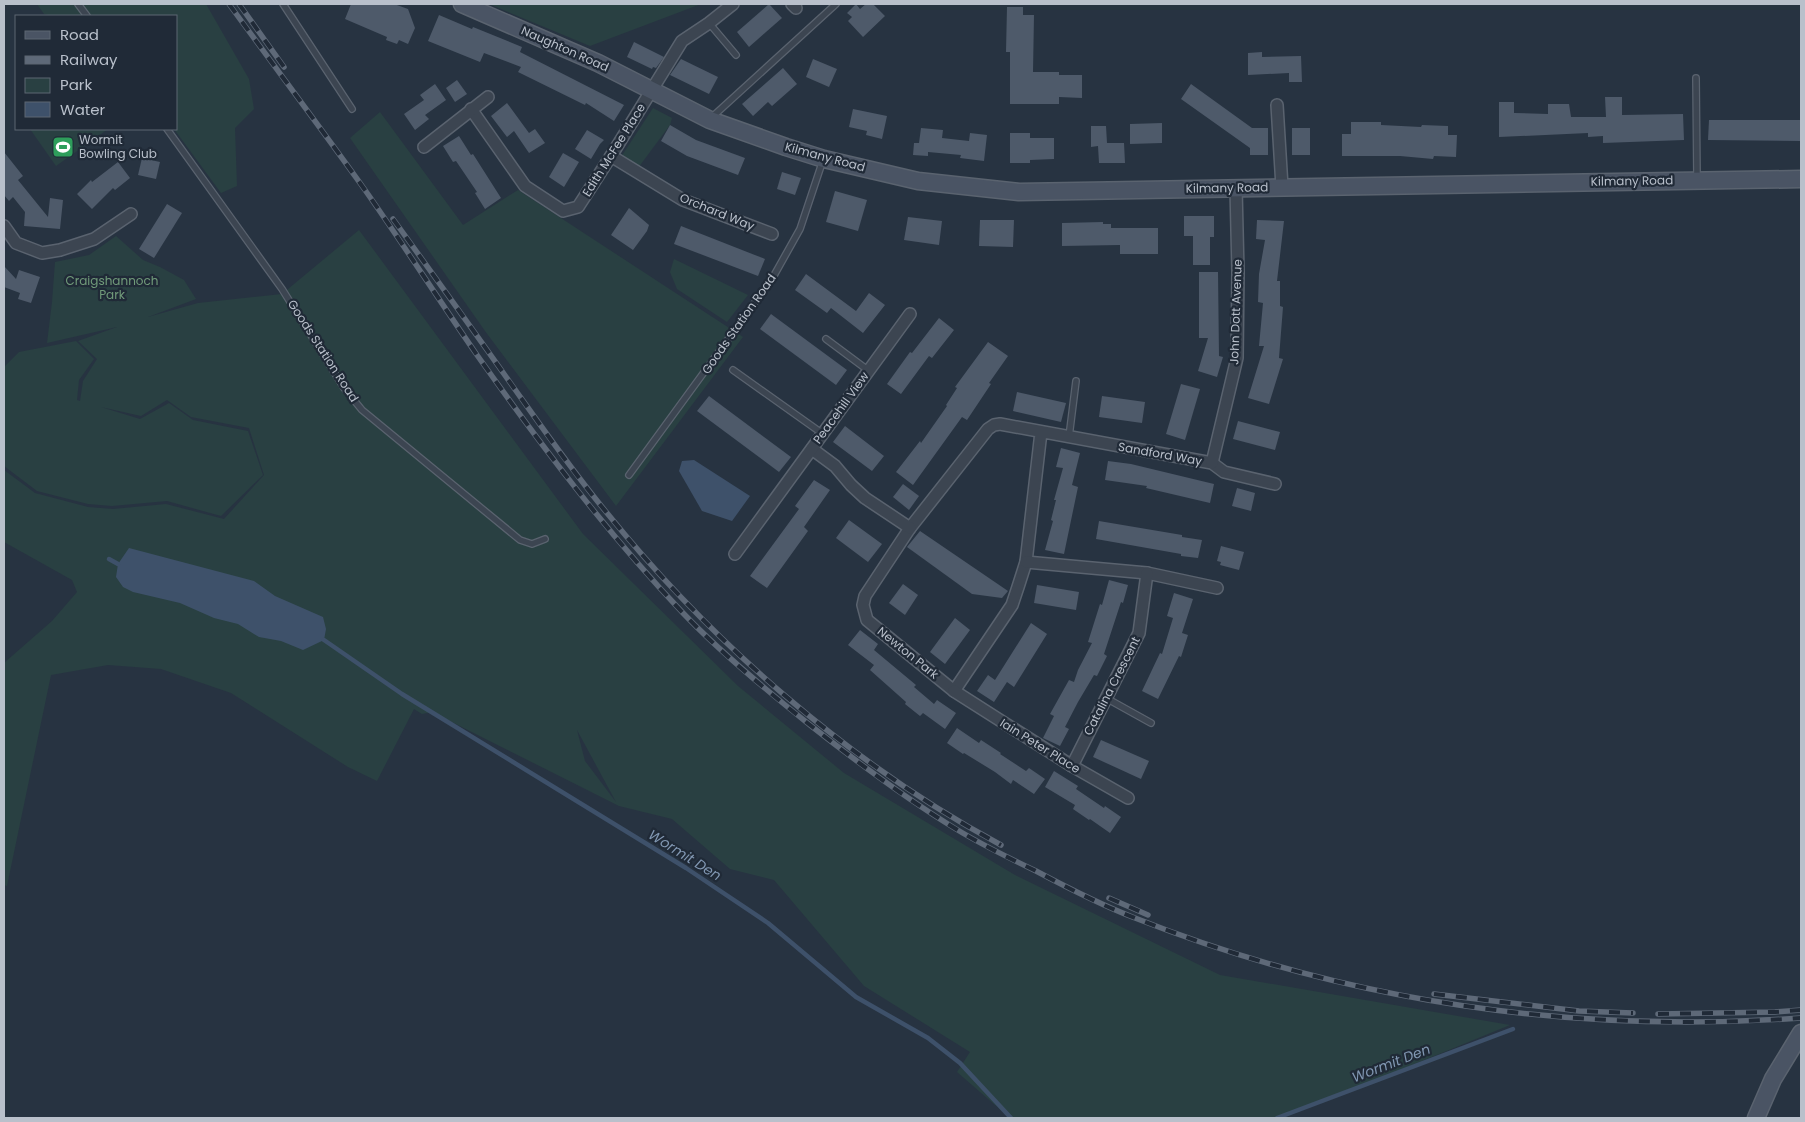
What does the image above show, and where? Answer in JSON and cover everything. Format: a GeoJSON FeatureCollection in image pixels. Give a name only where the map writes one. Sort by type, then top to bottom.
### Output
{"type":"FeatureCollection","features":[{"type":"Feature","properties":{"kind":"main road","name":"Naughton Road"},"geometry":{"type":"LineString","coordinates":[[462,4],[598,63],[667,98]]}},
{"type":"Feature","properties":{"kind":"main road","name":"Kilmany Road"},"geometry":{"type":"LineString","coordinates":[[667,98],[710,120],[824,159],[918,181],[1019,192],[1801,179]]}},
{"type":"Feature","properties":{"kind":"main road"},"geometry":{"type":"LineString","coordinates":[[1756,1118],[1773,1079],[1801,1033]]}},
{"type":"Feature","properties":{"kind":"street","name":"Edith McFee Place"},"geometry":{"type":"LineString","coordinates":[[471,109],[525,186],[563,211],[578,207],[682,41],[733,4]]}},
{"type":"Feature","properties":{"kind":"street"},"geometry":{"type":"LineString","coordinates":[[424,147],[488,97]]}},
{"type":"Feature","properties":{"kind":"street"},"geometry":{"type":"LineString","coordinates":[[1277,105],[1282,187]]}},
{"type":"Feature","properties":{"kind":"street","name":"Orchard Way"},"geometry":{"type":"LineString","coordinates":[[611,156],[683,200],[772,234]]}},
{"type":"Feature","properties":{"kind":"street","name":"John Dott Avenue"},"geometry":{"type":"LineString","coordinates":[[1212,463],[1237,358],[1236,188]]}},
{"type":"Feature","properties":{"kind":"street"},"geometry":{"type":"LineString","coordinates":[[4,226],[16,243],[42,253],[60,250],[94,239],[131,214]]}},
{"type":"Feature","properties":{"kind":"street","name":"Peacehill View"},"geometry":{"type":"LineString","coordinates":[[910,314],[812,449],[835,466],[865,498],[910,528]]}},
{"type":"Feature","properties":{"kind":"street","name":"Newton Park"},"geometry":{"type":"LineString","coordinates":[[954,691],[868,620],[864,612],[865,596],[910,528],[988,429],[1000,424],[1042,432]]}},
{"type":"Feature","properties":{"kind":"street"},"geometry":{"type":"LineString","coordinates":[[954,691],[1012,605],[1026,562],[1042,432]]}},
{"type":"Feature","properties":{"kind":"street","name":"Sandford Way"},"geometry":{"type":"LineString","coordinates":[[1042,432],[1212,463],[1224,472],[1275,484]]}},
{"type":"Feature","properties":{"kind":"street"},"geometry":{"type":"LineString","coordinates":[[735,554],[812,449]]}},
{"type":"Feature","properties":{"kind":"street"},"geometry":{"type":"LineString","coordinates":[[1026,562],[1147,573],[1217,588]]}},
{"type":"Feature","properties":{"kind":"street","name":"Catalina Crescent"},"geometry":{"type":"LineString","coordinates":[[1072,766],[1139,633],[1147,573]]}},
{"type":"Feature","properties":{"kind":"street","name":"Iain Peter Place"},"geometry":{"type":"LineString","coordinates":[[954,691],[1072,766],[1128,798]]}},
{"type":"Feature","properties":{"kind":"lane"},"geometry":{"type":"LineString","coordinates":[[78,4],[85,15]]}},
{"type":"Feature","properties":{"kind":"lane"},"geometry":{"type":"LineString","coordinates":[[282,4],[352,109]]}},
{"type":"Feature","properties":{"kind":"lane"},"geometry":{"type":"LineString","coordinates":[[710,120],[836,4]]}},
{"type":"Feature","properties":{"kind":"lane"},"geometry":{"type":"LineString","coordinates":[[709,23],[736,55]]}},
{"type":"Feature","properties":{"kind":"lane"},"geometry":{"type":"LineString","coordinates":[[1696,78],[1697,180]]}},
{"type":"Feature","properties":{"kind":"lane","name":"Goods Station Road"},"geometry":{"type":"LineString","coordinates":[[168,130],[282,289],[344,388],[362,410],[520,540],[532,544],[545,539]]}},
{"type":"Feature","properties":{"kind":"lane","name":"Goods Station Road"},"geometry":{"type":"LineString","coordinates":[[629,475],[772,279],[800,229],[824,159]]}},
{"type":"Feature","properties":{"kind":"lane"},"geometry":{"type":"LineString","coordinates":[[826,339],[869,371]]}},
{"type":"Feature","properties":{"kind":"lane"},"geometry":{"type":"LineString","coordinates":[[733,370],[823,434]]}},
{"type":"Feature","properties":{"kind":"lane"},"geometry":{"type":"LineString","coordinates":[[1069,437],[1076,381]]}},
{"type":"Feature","properties":{"kind":"lane"},"geometry":{"type":"LineString","coordinates":[[1106,698],[1151,722]]}},
{"type":"Feature","properties":{"kind":"green space"},"geometry":{"type":"Polygon","coordinates":[[[37,4],[206,4],[249,79],[254,109],[235,128],[237,186],[221,193],[175,130],[178,130],[178,15],[44,14],[37,4]]]}},
{"type":"Feature","properties":{"kind":"green space"},"geometry":{"type":"Polygon","coordinates":[[[489,4],[701,4],[590,46],[489,4]]]}},
{"type":"Feature","properties":{"kind":"green space"},"geometry":{"type":"Polygon","coordinates":[[[653,108],[672,118],[670,125],[638,168],[621,157],[653,108]]]}},
{"type":"Feature","properties":{"kind":"green space"},"geometry":{"type":"Polygon","coordinates":[[[380,112],[463,225],[518,190],[743,337],[616,506],[485,331],[350,138],[380,112]]]}},
{"type":"Feature","properties":{"kind":"green space","name":"Wormit Bowling Club"},"geometry":{"type":"Polygon","coordinates":[[[31,130],[107,130],[56,166],[31,130]]]}},
{"type":"Feature","properties":{"kind":"green space","name":"Craigshannoch Park"},"geometry":{"type":"Polygon","coordinates":[[[359,230],[583,534],[738,686],[844,773],[1015,875],[1220,975],[1510,1025],[1283,1118],[1010,1118],[957,1072],[970,1052],[864,986],[774,880],[730,869],[672,819],[619,806],[432,712],[422,714],[414,709],[377,781],[348,767],[231,693],[161,669],[108,665],[51,675],[7,886],[4,885],[4,663],[52,621],[77,592],[72,580],[4,542],[4,470],[35,493],[88,507],[113,509],[166,504],[224,519],[264,475],[249,428],[191,417],[167,400],[141,416],[101,407],[140,419],[169,403],[193,420],[248,431],[263,475],[221,516],[167,501],[112,506],[88,504],[37,491],[4,466],[4,367],[19,352],[76,341],[94,359],[79,380],[77,400],[80,401],[83,381],[97,359],[78,341],[117,327],[47,343],[55,262],[89,255],[116,236],[143,260],[184,280],[196,299],[148,317],[198,303],[282,294],[359,230]],[[577,730],[585,761],[616,802],[577,730]]]}},
{"type":"Feature","properties":{"kind":"green space"},"geometry":{"type":"Polygon","coordinates":[[[674,259],[748,295],[727,322],[677,289],[670,272],[674,259]]]}},
{"type":"Feature","properties":{"kind":"water"},"geometry":{"type":"Polygon","coordinates":[[[694,460],[750,496],[732,521],[702,511],[679,471],[682,461],[694,460]]]}},
{"type":"Feature","properties":{"kind":"water"},"geometry":{"type":"Polygon","coordinates":[[[129,548],[254,581],[275,596],[323,617],[326,629],[324,640],[303,650],[281,641],[259,637],[238,624],[214,618],[180,603],[133,592],[123,587],[116,577],[118,564],[129,548]]]}},
{"type":"Feature","properties":{"kind":"building"},"geometry":{"type":"Polygon","coordinates":[[[351,4],[394,4],[408,9],[415,28],[408,44],[399,40],[397,44],[386,40],[387,37],[345,19],[351,4]]]}},
{"type":"Feature","properties":{"kind":"building"},"geometry":{"type":"Polygon","coordinates":[[[769,4],[782,18],[749,47],[737,32],[769,4]]]}},
{"type":"Feature","properties":{"kind":"building"},"geometry":{"type":"Polygon","coordinates":[[[856,4],[860,9],[866,4],[873,4],[885,16],[863,37],[848,21],[852,17],[847,13],[856,4]]]}},
{"type":"Feature","properties":{"kind":"building"},"geometry":{"type":"Polygon","coordinates":[[[1007,7],[1023,7],[1023,15],[1034,15],[1033,72],[1059,72],[1059,75],[1082,75],[1082,98],[1059,97],[1059,104],[1010,104],[1010,52],[1006,52],[1007,7]]]}},
{"type":"Feature","properties":{"kind":"building"},"geometry":{"type":"Polygon","coordinates":[[[439,15],[522,47],[520,52],[624,105],[614,121],[586,103],[585,105],[518,72],[521,67],[484,53],[480,62],[428,41],[439,15]]]}},
{"type":"Feature","properties":{"kind":"building"},"geometry":{"type":"Polygon","coordinates":[[[634,42],[664,57],[656,68],[653,67],[652,69],[627,57],[634,42]]]}},
{"type":"Feature","properties":{"kind":"building"},"geometry":{"type":"Polygon","coordinates":[[[1262,52],[1262,57],[1301,56],[1302,82],[1289,82],[1289,73],[1248,75],[1248,53],[1262,52]]]}},
{"type":"Feature","properties":{"kind":"building"},"geometry":{"type":"Polygon","coordinates":[[[681,59],[718,77],[709,94],[670,75],[681,59]]]}},
{"type":"Feature","properties":{"kind":"building"},"geometry":{"type":"Polygon","coordinates":[[[813,59],[837,69],[829,87],[806,77],[813,59]]]}},
{"type":"Feature","properties":{"kind":"building"},"geometry":{"type":"Polygon","coordinates":[[[783,68],[797,84],[772,106],[768,102],[753,116],[742,104],[783,68]]]}},
{"type":"Feature","properties":{"kind":"building"},"geometry":{"type":"Polygon","coordinates":[[[457,80],[467,94],[455,102],[446,88],[457,80]]]}},
{"type":"Feature","properties":{"kind":"building"},"geometry":{"type":"Polygon","coordinates":[[[435,84],[446,100],[425,115],[429,119],[415,130],[404,114],[424,100],[420,95],[435,84]]]}},
{"type":"Feature","properties":{"kind":"building"},"geometry":{"type":"Polygon","coordinates":[[[1191,84],[1252,128],[1268,128],[1268,155],[1250,155],[1250,148],[1181,99],[1191,84]]]}},
{"type":"Feature","properties":{"kind":"building"},"geometry":{"type":"Polygon","coordinates":[[[1605,97],[1622,97],[1622,115],[1683,114],[1684,140],[1603,143],[1603,136],[1588,137],[1588,133],[1499,137],[1499,102],[1514,102],[1514,113],[1548,114],[1548,104],[1569,104],[1571,117],[1606,117],[1605,97]]]}},
{"type":"Feature","properties":{"kind":"building"},"geometry":{"type":"Polygon","coordinates":[[[507,103],[529,133],[535,129],[545,143],[529,153],[514,131],[507,137],[491,116],[507,103]]]}},
{"type":"Feature","properties":{"kind":"building"},"geometry":{"type":"Polygon","coordinates":[[[853,109],[887,116],[882,139],[866,135],[867,131],[849,127],[853,109]]]}},
{"type":"Feature","properties":{"kind":"building"},"geometry":{"type":"Polygon","coordinates":[[[1709,120],[1801,120],[1801,141],[1708,140],[1709,120]]]}},
{"type":"Feature","properties":{"kind":"building"},"geometry":{"type":"Polygon","coordinates":[[[1351,122],[1381,122],[1381,125],[1421,127],[1422,125],[1448,126],[1448,135],[1457,135],[1456,157],[1434,156],[1433,159],[1400,156],[1342,156],[1342,134],[1351,134],[1351,122]]]}},
{"type":"Feature","properties":{"kind":"building"},"geometry":{"type":"Polygon","coordinates":[[[1162,123],[1162,143],[1130,144],[1130,124],[1162,123]]]}},
{"type":"Feature","properties":{"kind":"building"},"geometry":{"type":"Polygon","coordinates":[[[670,125],[696,140],[745,158],[738,175],[687,156],[661,141],[670,125]]]}},
{"type":"Feature","properties":{"kind":"building"},"geometry":{"type":"Polygon","coordinates":[[[1091,126],[1106,126],[1107,143],[1124,143],[1125,163],[1099,163],[1098,146],[1091,147],[1091,126]]]}},
{"type":"Feature","properties":{"kind":"building"},"geometry":{"type":"Polygon","coordinates":[[[921,128],[943,130],[942,138],[969,141],[970,133],[987,135],[984,161],[960,158],[961,155],[928,152],[928,156],[913,155],[914,143],[919,143],[921,128]]]}},
{"type":"Feature","properties":{"kind":"building"},"geometry":{"type":"Polygon","coordinates":[[[1292,128],[1310,128],[1310,155],[1292,155],[1292,128]]]}},
{"type":"Feature","properties":{"kind":"building"},"geometry":{"type":"Polygon","coordinates":[[[587,130],[604,140],[591,159],[575,149],[587,130]]]}},
{"type":"Feature","properties":{"kind":"building"},"geometry":{"type":"Polygon","coordinates":[[[1010,133],[1030,133],[1030,138],[1054,138],[1054,159],[1030,160],[1030,163],[1010,163],[1010,133]]]}},
{"type":"Feature","properties":{"kind":"building"},"geometry":{"type":"Polygon","coordinates":[[[459,136],[501,198],[485,209],[475,193],[477,192],[456,161],[453,162],[443,146],[459,136]]]}},
{"type":"Feature","properties":{"kind":"building"},"geometry":{"type":"Polygon","coordinates":[[[4,152],[23,176],[18,180],[48,217],[50,198],[63,200],[60,229],[24,226],[25,212],[13,197],[9,201],[4,195],[4,152]]]}},
{"type":"Feature","properties":{"kind":"building"},"geometry":{"type":"Polygon","coordinates":[[[563,153],[579,162],[564,187],[549,177],[563,153]]]}},
{"type":"Feature","properties":{"kind":"building"},"geometry":{"type":"Polygon","coordinates":[[[142,158],[160,162],[156,179],[138,175],[142,158]]]}},
{"type":"Feature","properties":{"kind":"building"},"geometry":{"type":"Polygon","coordinates":[[[118,162],[130,178],[115,190],[113,188],[92,209],[77,194],[91,180],[92,182],[118,162]]]}},
{"type":"Feature","properties":{"kind":"building"},"geometry":{"type":"Polygon","coordinates":[[[782,172],[801,178],[795,195],[777,189],[782,172]]]}},
{"type":"Feature","properties":{"kind":"building"},"geometry":{"type":"Polygon","coordinates":[[[835,191],[867,200],[858,231],[826,222],[835,191]]]}},
{"type":"Feature","properties":{"kind":"building"},"geometry":{"type":"Polygon","coordinates":[[[167,204],[182,213],[154,258],[139,249],[167,204]]]}},
{"type":"Feature","properties":{"kind":"building"},"geometry":{"type":"Polygon","coordinates":[[[629,208],[649,225],[647,231],[633,250],[611,235],[629,208]]]}},
{"type":"Feature","properties":{"kind":"building"},"geometry":{"type":"Polygon","coordinates":[[[1184,216],[1214,216],[1214,237],[1210,237],[1210,265],[1193,265],[1193,236],[1184,236],[1184,216]]]}},
{"type":"Feature","properties":{"kind":"building"},"geometry":{"type":"Polygon","coordinates":[[[908,217],[942,221],[939,245],[904,240],[908,217]]]}},
{"type":"Feature","properties":{"kind":"building"},"geometry":{"type":"Polygon","coordinates":[[[980,220],[1014,220],[1013,247],[979,246],[980,220]]]}},
{"type":"Feature","properties":{"kind":"building"},"geometry":{"type":"Polygon","coordinates":[[[1257,220],[1284,221],[1277,281],[1280,281],[1280,306],[1283,307],[1279,358],[1283,359],[1269,404],[1248,398],[1264,346],[1259,346],[1263,303],[1258,302],[1259,274],[1265,240],[1256,239],[1257,220]]]}},
{"type":"Feature","properties":{"kind":"building"},"geometry":{"type":"Polygon","coordinates":[[[1103,222],[1103,224],[1111,224],[1111,228],[1158,228],[1158,254],[1120,254],[1120,245],[1062,246],[1062,223],[1103,222]]]}},
{"type":"Feature","properties":{"kind":"building"},"geometry":{"type":"Polygon","coordinates":[[[681,226],[765,259],[758,276],[674,244],[681,226]]]}},
{"type":"Feature","properties":{"kind":"building"},"geometry":{"type":"Polygon","coordinates":[[[4,266],[16,279],[19,270],[40,277],[31,303],[18,299],[20,293],[4,287],[4,266]]]}},
{"type":"Feature","properties":{"kind":"building"},"geometry":{"type":"Polygon","coordinates":[[[1199,272],[1218,272],[1219,356],[1223,357],[1217,377],[1198,371],[1208,338],[1199,338],[1199,272]]]}},
{"type":"Feature","properties":{"kind":"building"},"geometry":{"type":"Polygon","coordinates":[[[806,274],[856,311],[869,293],[885,305],[863,333],[831,308],[827,313],[795,290],[806,274]]]}},
{"type":"Feature","properties":{"kind":"building"},"geometry":{"type":"Polygon","coordinates":[[[771,314],[847,370],[836,385],[760,329],[771,314]]]}},
{"type":"Feature","properties":{"kind":"building"},"geometry":{"type":"Polygon","coordinates":[[[939,318],[954,330],[932,358],[929,356],[901,394],[887,384],[910,352],[912,353],[939,318]]]}},
{"type":"Feature","properties":{"kind":"building"},"geometry":{"type":"Polygon","coordinates":[[[988,342],[1008,356],[967,420],[962,417],[913,485],[896,472],[920,441],[921,443],[947,406],[957,388],[955,387],[988,342]]]}},
{"type":"Feature","properties":{"kind":"building"},"geometry":{"type":"Polygon","coordinates":[[[1181,384],[1200,389],[1185,440],[1166,434],[1181,384]]]}},
{"type":"Feature","properties":{"kind":"building"},"geometry":{"type":"Polygon","coordinates":[[[1017,392],[1066,403],[1061,422],[1013,411],[1017,392]]]}},
{"type":"Feature","properties":{"kind":"building"},"geometry":{"type":"Polygon","coordinates":[[[709,396],[791,457],[779,472],[697,411],[709,396]]]}},
{"type":"Feature","properties":{"kind":"building"},"geometry":{"type":"Polygon","coordinates":[[[1102,396],[1145,402],[1142,423],[1099,417],[1102,396]]]}},
{"type":"Feature","properties":{"kind":"building"},"geometry":{"type":"Polygon","coordinates":[[[1238,421],[1280,432],[1275,450],[1233,439],[1238,421]]]}},
{"type":"Feature","properties":{"kind":"building"},"geometry":{"type":"Polygon","coordinates":[[[845,426],[884,456],[872,471],[833,442],[845,426]]]}},
{"type":"Feature","properties":{"kind":"building"},"geometry":{"type":"Polygon","coordinates":[[[1061,448],[1080,453],[1072,485],[1078,487],[1064,554],[1045,550],[1053,521],[1051,520],[1056,500],[1054,500],[1063,468],[1056,467],[1061,448]]]}},
{"type":"Feature","properties":{"kind":"building"},"geometry":{"type":"Polygon","coordinates":[[[1108,461],[1131,464],[1214,484],[1210,503],[1146,488],[1147,486],[1105,480],[1108,461]]]}},
{"type":"Feature","properties":{"kind":"building"},"geometry":{"type":"Polygon","coordinates":[[[814,480],[830,490],[804,527],[808,531],[767,588],[750,576],[799,509],[795,506],[814,480]]]}},
{"type":"Feature","properties":{"kind":"building"},"geometry":{"type":"Polygon","coordinates":[[[903,484],[919,496],[909,510],[893,497],[903,484]]]}},
{"type":"Feature","properties":{"kind":"building"},"geometry":{"type":"Polygon","coordinates":[[[1237,488],[1255,493],[1251,511],[1232,506],[1237,488]]]}},
{"type":"Feature","properties":{"kind":"building"},"geometry":{"type":"Polygon","coordinates":[[[849,520],[882,544],[868,562],[836,538],[849,520]]]}},
{"type":"Feature","properties":{"kind":"building"},"geometry":{"type":"Polygon","coordinates":[[[1099,521],[1202,540],[1198,558],[1096,539],[1099,521]]]}},
{"type":"Feature","properties":{"kind":"building"},"geometry":{"type":"Polygon","coordinates":[[[920,531],[1008,591],[1002,598],[972,594],[907,547],[920,531]]]}},
{"type":"Feature","properties":{"kind":"building"},"geometry":{"type":"Polygon","coordinates":[[[1221,546],[1244,552],[1239,570],[1220,565],[1221,562],[1217,561],[1221,546]]]}},
{"type":"Feature","properties":{"kind":"building"},"geometry":{"type":"Polygon","coordinates":[[[1109,580],[1128,585],[1123,603],[1121,602],[1104,654],[1107,656],[1097,676],[1094,675],[1078,702],[1065,727],[1069,729],[1060,746],[1043,738],[1054,716],[1050,714],[1069,680],[1074,682],[1092,643],[1088,642],[1109,580]]]}},
{"type":"Feature","properties":{"kind":"building"},"geometry":{"type":"Polygon","coordinates":[[[903,584],[918,595],[905,615],[889,603],[903,584]]]}},
{"type":"Feature","properties":{"kind":"building"},"geometry":{"type":"Polygon","coordinates":[[[1037,585],[1079,592],[1076,610],[1034,603],[1037,585]]]}},
{"type":"Feature","properties":{"kind":"building"},"geometry":{"type":"Polygon","coordinates":[[[1174,593],[1193,599],[1182,633],[1188,635],[1181,657],[1179,656],[1158,699],[1142,691],[1160,653],[1162,654],[1173,618],[1167,616],[1174,593]]]}},
{"type":"Feature","properties":{"kind":"building"},"geometry":{"type":"Polygon","coordinates":[[[955,618],[970,630],[945,664],[930,652],[955,618]]]}},
{"type":"Feature","properties":{"kind":"building"},"geometry":{"type":"Polygon","coordinates":[[[1031,623],[1047,634],[1014,687],[1007,682],[994,702],[977,691],[988,675],[995,680],[1031,623]]]}},
{"type":"Feature","properties":{"kind":"building"},"geometry":{"type":"Polygon","coordinates":[[[860,630],[878,644],[874,650],[916,685],[914,687],[934,704],[937,700],[956,713],[945,729],[923,713],[920,716],[905,704],[906,702],[870,670],[874,665],[848,645],[860,630]]]}},
{"type":"Feature","properties":{"kind":"building"},"geometry":{"type":"Polygon","coordinates":[[[957,728],[979,743],[981,740],[1026,771],[1029,768],[1045,779],[1034,794],[1013,780],[1011,784],[947,743],[957,728]]]}},
{"type":"Feature","properties":{"kind":"building"},"geometry":{"type":"Polygon","coordinates":[[[1101,740],[1149,761],[1141,779],[1093,757],[1101,740]]]}},
{"type":"Feature","properties":{"kind":"building"},"geometry":{"type":"Polygon","coordinates":[[[1054,771],[1078,786],[1076,789],[1121,817],[1110,833],[1073,809],[1075,805],[1045,787],[1054,771]]]}},
{"type":"Feature","properties":{"kind":"waterway"},"geometry":{"type":"LineString","coordinates":[[109,559],[118,564]]}},
{"type":"Feature","properties":{"kind":"waterway","name":"Wormit Den"},"geometry":{"type":"LineString","coordinates":[[324,640],[402,694],[686,868],[768,923],[856,997],[928,1038],[960,1063],[1011,1118]]}},
{"type":"Feature","properties":{"kind":"waterway","name":"Wormit Den"},"geometry":{"type":"LineString","coordinates":[[1277,1118],[1513,1029]]}},
{"type":"Feature","properties":{"kind":"railway"},"geometry":{"type":"LineString","coordinates":[[229,4],[365,190],[463,334],[550,455],[601,520],[655,583],[683,613],[744,671],[793,712],[845,752],[937,817],[996,851],[1085,896],[1135,918],[1215,947],[1297,971],[1379,991],[1462,1006],[1546,1016],[1631,1021],[1716,1022],[1801,1018]]}},
{"type":"Feature","properties":{"kind":"railway"},"geometry":{"type":"LineString","coordinates":[[239,4],[284,67]]}},
{"type":"Feature","properties":{"kind":"railway"},"geometry":{"type":"LineString","coordinates":[[393,219],[581,481],[648,562],[692,609],[739,655],[839,739],[891,778],[1001,845]]}},
{"type":"Feature","properties":{"kind":"railway"},"geometry":{"type":"LineString","coordinates":[[1109,898],[1148,915]]}},
{"type":"Feature","properties":{"kind":"railway"},"geometry":{"type":"LineString","coordinates":[[1434,994],[1579,1011],[1633,1013]]}},
{"type":"Feature","properties":{"kind":"railway"},"geometry":{"type":"LineString","coordinates":[[1658,1014],[1801,1010]]}},
{"type":"Feature","properties":{"kind":"place","name":"Wormit Bowling Club"},"geometry":{"type":"Point","coordinates":[63,147]}}]}
